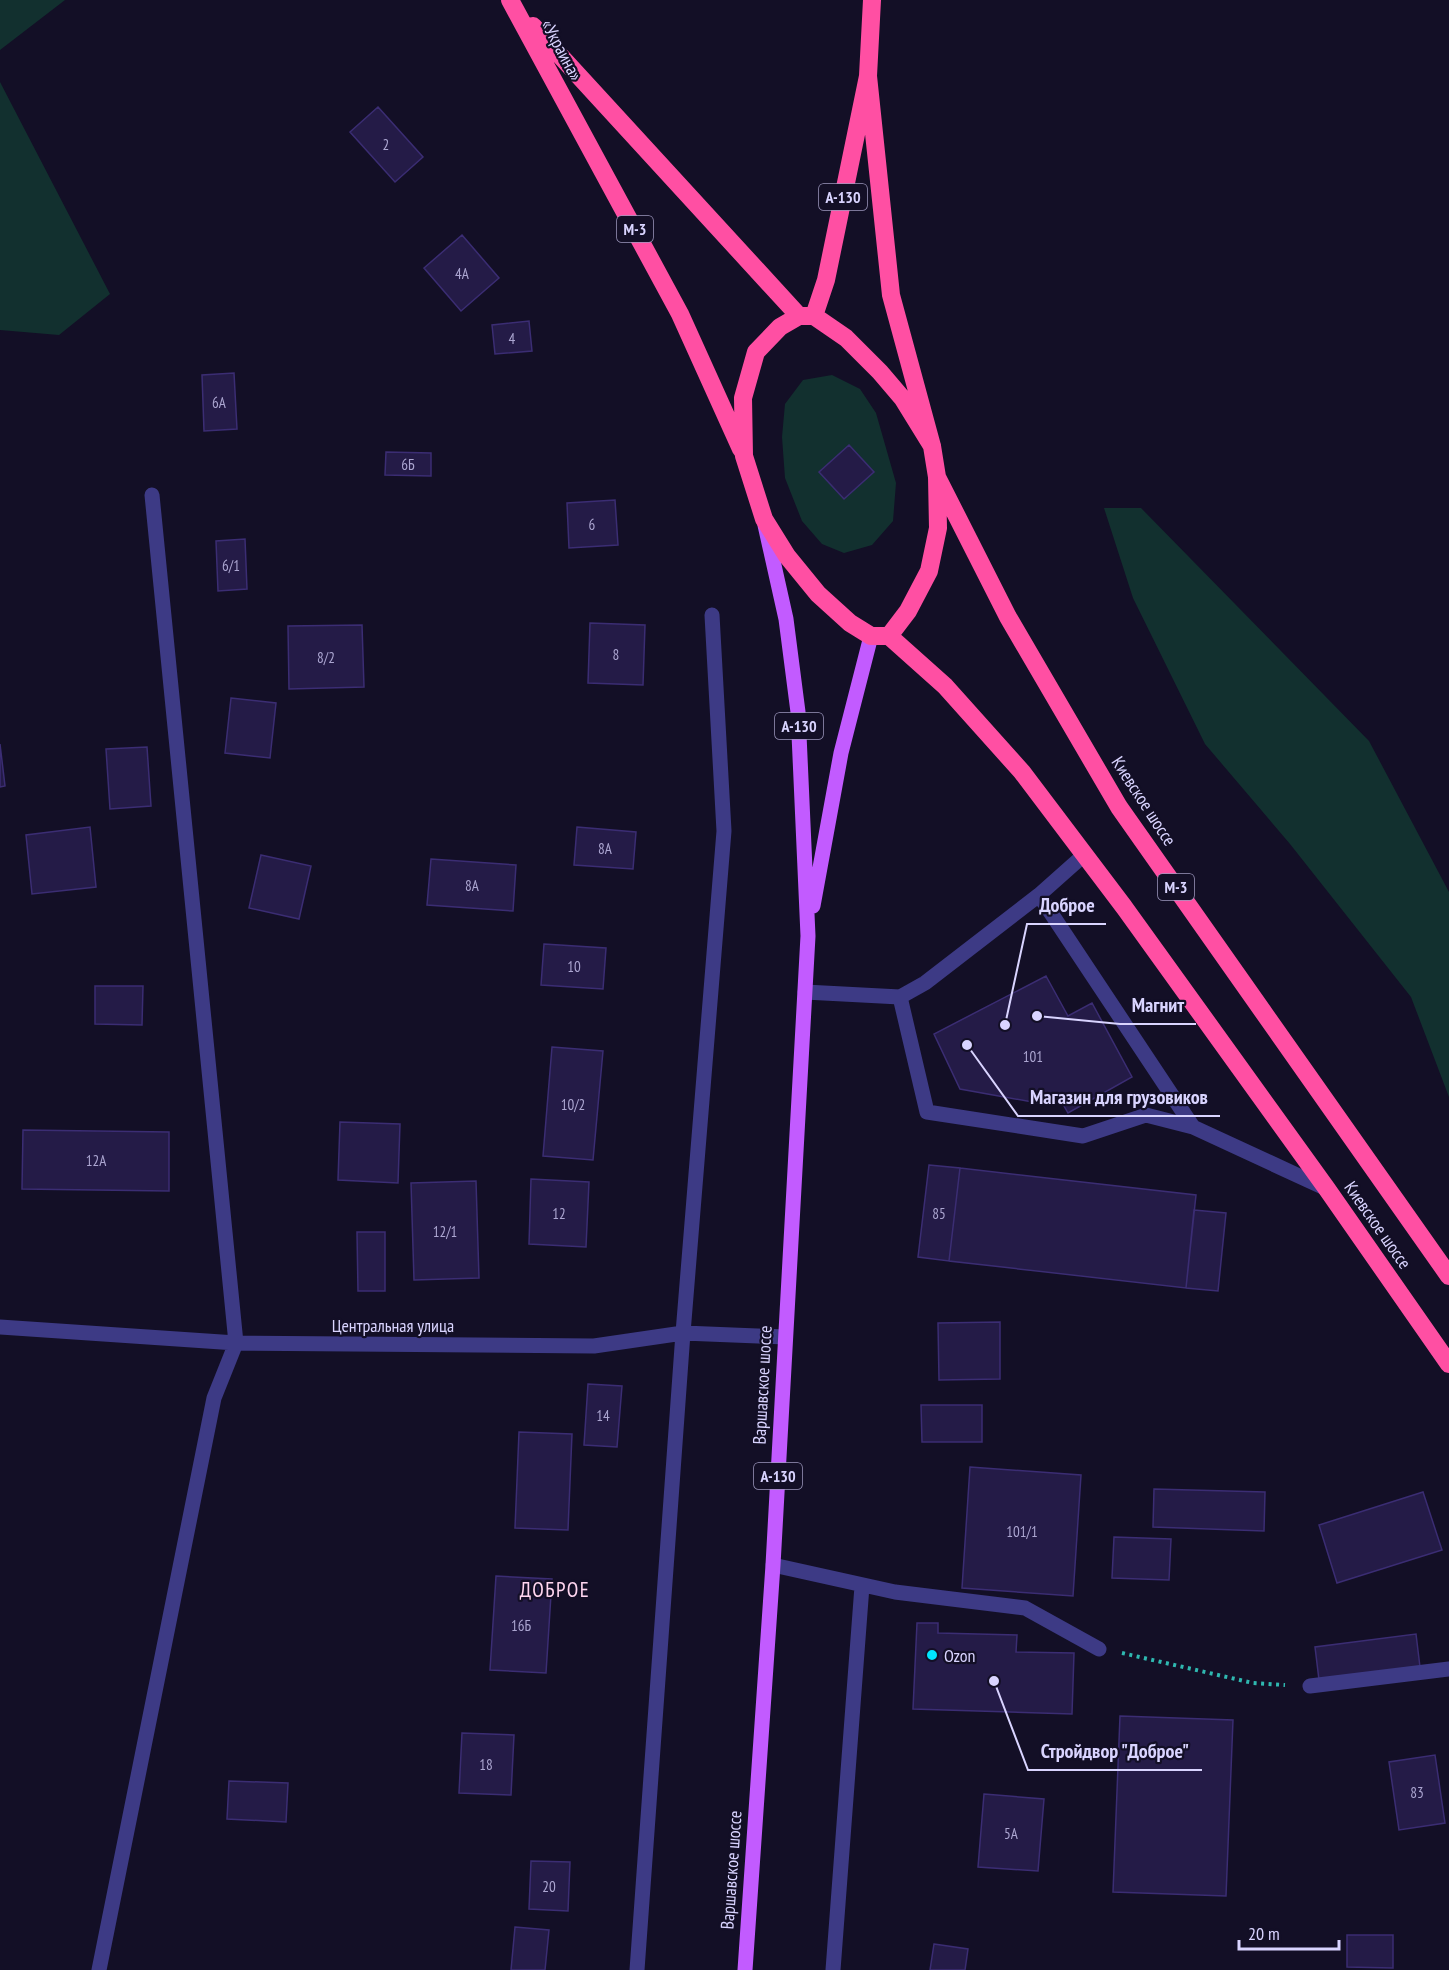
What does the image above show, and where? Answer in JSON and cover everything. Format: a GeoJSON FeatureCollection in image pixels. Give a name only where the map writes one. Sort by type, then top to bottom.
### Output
{"type":"FeatureCollection","features":[{"type":"Feature","properties":{"kind":"highway","name":"А-130"},"geometry":{"type":"LineString","coordinates":[[807,316],[826,280],[868,76],[872,0]]}},
{"type":"Feature","properties":{"kind":"highway","name":"«Украина»"},"geometry":{"type":"LineString","coordinates":[[512,4],[807,316]]}},
{"type":"Feature","properties":{"kind":"highway","name":"«Украина»"},"geometry":{"type":"LineString","coordinates":[[512,4],[680,314],[744,456]]}},
{"type":"Feature","properties":{"kind":"highway","name":"А-130"},"geometry":{"type":"LineString","coordinates":[[868,76],[891,295],[932,446]]}},
{"type":"Feature","properties":{"kind":"highway","name":"М-3"},"geometry":{"type":"LineString","coordinates":[[807,316],[846,338],[903,399],[932,446],[937,477]]}},
{"type":"Feature","properties":{"kind":"highway"},"geometry":{"type":"LineString","coordinates":[[744,456],[743,398],[756,352],[780,327],[807,316]]}},
{"type":"Feature","properties":{"kind":"highway","name":"М-3"},"geometry":{"type":"LineString","coordinates":[[744,456],[764,519],[787,556],[818,594],[850,622],[880,636]]}},
{"type":"Feature","properties":{"kind":"highway","name":"А-130"},"geometry":{"type":"LineString","coordinates":[[880,636],[908,611],[929,571],[938,528],[937,477]]}},
{"type":"Feature","properties":{"kind":"highway","name":"Киевское шоссе"},"geometry":{"type":"LineString","coordinates":[[937,477],[1008,617],[1119,807],[1449,1276]]}},
{"type":"Feature","properties":{"kind":"highway","name":"Киевское шоссе"},"geometry":{"type":"LineString","coordinates":[[880,636],[945,686],[1022,772],[1124,907],[1327,1189],[1449,1364]]}},
{"type":"Feature","properties":{"kind":"main road","name":"А-130"},"geometry":{"type":"LineString","coordinates":[[764,519],[786,619],[798,712],[808,936],[805,987]]}},
{"type":"Feature","properties":{"kind":"main road","name":"А-130"},"geometry":{"type":"LineString","coordinates":[[808,936],[841,753],[880,636]]}},
{"type":"Feature","properties":{"kind":"main road","name":"Варшавское шоссе"},"geometry":{"type":"LineString","coordinates":[[745,1970],[773,1565],[805,987]]}},
{"type":"Feature","properties":{"kind":"street"},"geometry":{"type":"LineString","coordinates":[[99,1970],[214,1398],[236,1343],[152,495]]}},
{"type":"Feature","properties":{"kind":"street"},"geometry":{"type":"LineString","coordinates":[[637,1970],[683,1334],[724,831],[712,615]]}},
{"type":"Feature","properties":{"kind":"street"},"geometry":{"type":"LineString","coordinates":[[805,987],[900,997],[925,983],[1039,895],[1084,855]]}},
{"type":"Feature","properties":{"kind":"street"},"geometry":{"type":"LineString","coordinates":[[1039,895],[1193,1127]]}},
{"type":"Feature","properties":{"kind":"street"},"geometry":{"type":"LineString","coordinates":[[900,997],[927,1112],[1083,1136],[1146,1115],[1193,1127],[1327,1189]]}},
{"type":"Feature","properties":{"kind":"street","name":"Центральная улица"},"geometry":{"type":"LineString","coordinates":[[0,1327],[236,1343],[594,1346],[683,1334],[785,1337]]}},
{"type":"Feature","properties":{"kind":"street"},"geometry":{"type":"LineString","coordinates":[[773,1565],[895,1592],[1025,1608],[1099,1649]]}},
{"type":"Feature","properties":{"kind":"street"},"geometry":{"type":"LineString","coordinates":[[833,1970],[862,1586]]}},
{"type":"Feature","properties":{"kind":"street"},"geometry":{"type":"LineString","coordinates":[[1310,1686],[1449,1670]]}},
{"type":"Feature","properties":{"kind":"path"},"geometry":{"type":"LineString","coordinates":[[1099,1649],[1253,1683],[1310,1686]]}},
{"type":"Feature","properties":{"kind":"green space"},"geometry":{"type":"Polygon","coordinates":[[[0,0],[65,0],[0,50],[0,0]]]}},
{"type":"Feature","properties":{"kind":"green space"},"geometry":{"type":"Polygon","coordinates":[[[0,82],[110,294],[59,335],[0,330],[0,82]]]}},
{"type":"Feature","properties":{"kind":"green space"},"geometry":{"type":"Polygon","coordinates":[[[832,375],[860,389],[876,413],[896,483],[893,521],[872,545],[844,553],[822,544],[802,521],[785,478],[782,437],[785,404],[803,380],[832,375]]]}},
{"type":"Feature","properties":{"kind":"green space"},"geometry":{"type":"Polygon","coordinates":[[[1104,508],[1141,508],[1369,741],[1449,892],[1449,1097],[1411,997],[1290,844],[1205,744],[1133,598],[1104,508]]]}},
{"type":"Feature","properties":{"kind":"building"},"geometry":{"type":"Polygon","coordinates":[[[378,107],[423,157],[395,182],[350,132],[378,107]]]}},
{"type":"Feature","properties":{"kind":"building"},"geometry":{"type":"Polygon","coordinates":[[[462,235],[499,278],[461,311],[424,268],[462,235]]]}},
{"type":"Feature","properties":{"kind":"building"},"geometry":{"type":"Polygon","coordinates":[[[529,321],[532,351],[495,354],[492,325],[529,321]]]}},
{"type":"Feature","properties":{"kind":"building"},"geometry":{"type":"Polygon","coordinates":[[[234,373],[237,429],[204,431],[202,375],[234,373]]]}},
{"type":"Feature","properties":{"kind":"building"},"geometry":{"type":"Polygon","coordinates":[[[849,445],[874,472],[844,499],[819,472],[849,445]]]}},
{"type":"Feature","properties":{"kind":"building"},"geometry":{"type":"Polygon","coordinates":[[[386,452],[431,453],[431,476],[385,475],[386,452]]]}},
{"type":"Feature","properties":{"kind":"building"},"geometry":{"type":"Polygon","coordinates":[[[615,500],[618,545],[569,548],[567,503],[615,500]]]}},
{"type":"Feature","properties":{"kind":"building"},"geometry":{"type":"Polygon","coordinates":[[[245,539],[247,589],[218,591],[216,541],[245,539]]]}},
{"type":"Feature","properties":{"kind":"building"},"geometry":{"type":"Polygon","coordinates":[[[590,623],[645,625],[643,685],[588,683],[590,623]]]}},
{"type":"Feature","properties":{"kind":"building"},"geometry":{"type":"Polygon","coordinates":[[[362,625],[364,687],[289,689],[288,626],[362,625]]]}},
{"type":"Feature","properties":{"kind":"building"},"geometry":{"type":"Polygon","coordinates":[[[231,698],[276,703],[270,758],[225,753],[231,698]]]}},
{"type":"Feature","properties":{"kind":"building"},"geometry":{"type":"Polygon","coordinates":[[[0,744],[5,786],[0,787],[0,744]]]}},
{"type":"Feature","properties":{"kind":"building"},"geometry":{"type":"Polygon","coordinates":[[[147,747],[151,806],[110,809],[106,749],[147,747]]]}},
{"type":"Feature","properties":{"kind":"building"},"geometry":{"type":"Polygon","coordinates":[[[90,827],[96,887],[32,894],[26,835],[90,827]]]}},
{"type":"Feature","properties":{"kind":"building"},"geometry":{"type":"Polygon","coordinates":[[[577,827],[636,832],[633,869],[574,865],[577,827]]]}},
{"type":"Feature","properties":{"kind":"building"},"geometry":{"type":"Polygon","coordinates":[[[261,855],[311,866],[299,919],[249,908],[261,855]]]}},
{"type":"Feature","properties":{"kind":"building"},"geometry":{"type":"Polygon","coordinates":[[[431,859],[516,865],[513,911],[427,905],[431,859]]]}},
{"type":"Feature","properties":{"kind":"building"},"geometry":{"type":"Polygon","coordinates":[[[544,944],[606,948],[603,989],[541,985],[544,944]]]}},
{"type":"Feature","properties":{"kind":"building"},"geometry":{"type":"Polygon","coordinates":[[[1046,976],[1068,1016],[1092,1003],[1132,1077],[1068,1113],[1060,1099],[1049,1105],[960,1089],[934,1034],[1046,976]]]}},
{"type":"Feature","properties":{"kind":"building"},"geometry":{"type":"Polygon","coordinates":[[[95,986],[143,986],[142,1025],[95,1024],[95,986]]]}},
{"type":"Feature","properties":{"kind":"building"},"geometry":{"type":"Polygon","coordinates":[[[552,1047],[603,1051],[593,1160],[543,1156],[552,1047]]]}},
{"type":"Feature","properties":{"kind":"building"},"geometry":{"type":"Polygon","coordinates":[[[340,1122],[400,1124],[398,1183],[338,1180],[340,1122]]]}},
{"type":"Feature","properties":{"kind":"building"},"geometry":{"type":"Polygon","coordinates":[[[23,1130],[169,1132],[169,1191],[22,1189],[23,1130]]]}},
{"type":"Feature","properties":{"kind":"building"},"geometry":{"type":"Polygon","coordinates":[[[929,1165],[960,1168],[949,1261],[918,1257],[929,1165]]]}},
{"type":"Feature","properties":{"kind":"building"},"geometry":{"type":"Polygon","coordinates":[[[960,1168],[1196,1195],[1186,1288],[949,1261],[960,1168]]]}},
{"type":"Feature","properties":{"kind":"building"},"geometry":{"type":"Polygon","coordinates":[[[531,1179],[589,1182],[586,1247],[529,1244],[531,1179]]]}},
{"type":"Feature","properties":{"kind":"building"},"geometry":{"type":"Polygon","coordinates":[[[476,1181],[479,1278],[414,1280],[411,1183],[476,1181]]]}},
{"type":"Feature","properties":{"kind":"building"},"geometry":{"type":"Polygon","coordinates":[[[1194,1210],[1226,1213],[1218,1291],[1186,1288],[1194,1210]]]}},
{"type":"Feature","properties":{"kind":"building"},"geometry":{"type":"Polygon","coordinates":[[[357,1232],[385,1232],[385,1291],[358,1291],[357,1232]]]}},
{"type":"Feature","properties":{"kind":"building"},"geometry":{"type":"Polygon","coordinates":[[[1000,1322],[1000,1379],[939,1380],[938,1323],[1000,1322]]]}},
{"type":"Feature","properties":{"kind":"building"},"geometry":{"type":"Polygon","coordinates":[[[588,1384],[622,1386],[617,1447],[584,1445],[588,1384]]]}},
{"type":"Feature","properties":{"kind":"building"},"geometry":{"type":"Polygon","coordinates":[[[921,1405],[982,1405],[982,1442],[922,1442],[921,1405]]]}},
{"type":"Feature","properties":{"kind":"building"},"geometry":{"type":"Polygon","coordinates":[[[519,1432],[572,1434],[568,1530],[515,1528],[519,1432]]]}},
{"type":"Feature","properties":{"kind":"building"},"geometry":{"type":"Polygon","coordinates":[[[970,1467],[1081,1475],[1073,1596],[962,1588],[970,1467]]]}},
{"type":"Feature","properties":{"kind":"building"},"geometry":{"type":"Polygon","coordinates":[[[1154,1489],[1265,1492],[1264,1531],[1153,1527],[1154,1489]]]}},
{"type":"Feature","properties":{"kind":"building"},"geometry":{"type":"Polygon","coordinates":[[[1423,1492],[1442,1550],[1337,1583],[1319,1525],[1423,1492]]]}},
{"type":"Feature","properties":{"kind":"building"},"geometry":{"type":"Polygon","coordinates":[[[1114,1537],[1171,1539],[1169,1580],[1112,1578],[1114,1537]]]}},
{"type":"Feature","properties":{"kind":"building"},"geometry":{"type":"Polygon","coordinates":[[[496,1576],[552,1579],[546,1673],[490,1670],[496,1576]]]}},
{"type":"Feature","properties":{"kind":"building"},"geometry":{"type":"Polygon","coordinates":[[[917,1623],[938,1623],[938,1633],[1017,1635],[1016,1652],[1074,1653],[1072,1714],[913,1709],[917,1623]]]}},
{"type":"Feature","properties":{"kind":"building"},"geometry":{"type":"Polygon","coordinates":[[[1416,1634],[1420,1667],[1319,1680],[1315,1647],[1416,1634]]]}},
{"type":"Feature","properties":{"kind":"building"},"geometry":{"type":"Polygon","coordinates":[[[1120,1716],[1233,1720],[1226,1896],[1113,1892],[1120,1716]]]}},
{"type":"Feature","properties":{"kind":"building"},"geometry":{"type":"Polygon","coordinates":[[[462,1733],[514,1735],[511,1795],[459,1793],[462,1733]]]}},
{"type":"Feature","properties":{"kind":"building"},"geometry":{"type":"Polygon","coordinates":[[[1435,1755],[1445,1823],[1399,1830],[1389,1762],[1435,1755]]]}},
{"type":"Feature","properties":{"kind":"building"},"geometry":{"type":"Polygon","coordinates":[[[229,1781],[288,1783],[286,1822],[227,1819],[229,1781]]]}},
{"type":"Feature","properties":{"kind":"building"},"geometry":{"type":"Polygon","coordinates":[[[984,1794],[1044,1799],[1038,1871],[978,1867],[984,1794]]]}},
{"type":"Feature","properties":{"kind":"building"},"geometry":{"type":"Polygon","coordinates":[[[531,1861],[570,1862],[568,1911],[529,1909],[531,1861]]]}},
{"type":"Feature","properties":{"kind":"building"},"geometry":{"type":"Polygon","coordinates":[[[515,1927],[549,1930],[545,1970],[511,1970],[515,1927]]]}},
{"type":"Feature","properties":{"kind":"building"},"geometry":{"type":"Polygon","coordinates":[[[1347,1935],[1393,1935],[1393,1968],[1347,1967],[1347,1935]]]}},
{"type":"Feature","properties":{"kind":"building"},"geometry":{"type":"Polygon","coordinates":[[[934,1944],[968,1949],[965,1970],[930,1970],[934,1944]]]}},
{"type":"Feature","properties":{"kind":"place","name":"Магнит"},"geometry":{"type":"Point","coordinates":[1037,1016]}},
{"type":"Feature","properties":{"kind":"place","name":"Доброе"},"geometry":{"type":"Point","coordinates":[1005,1025]}},
{"type":"Feature","properties":{"kind":"place","name":"Магазин для грузовиков"},"geometry":{"type":"Point","coordinates":[967,1045]}},
{"type":"Feature","properties":{"kind":"place","name":"Ozon"},"geometry":{"type":"Point","coordinates":[932,1655]}},
{"type":"Feature","properties":{"kind":"place","name":"Стройдвор \"Доброе\""},"geometry":{"type":"Point","coordinates":[994,1681]}},
{"type":"Feature","properties":{"kind":"district","name":"ДОБРОЕ"},"geometry":{"type":"Point","coordinates":[555,1589]}}]}
